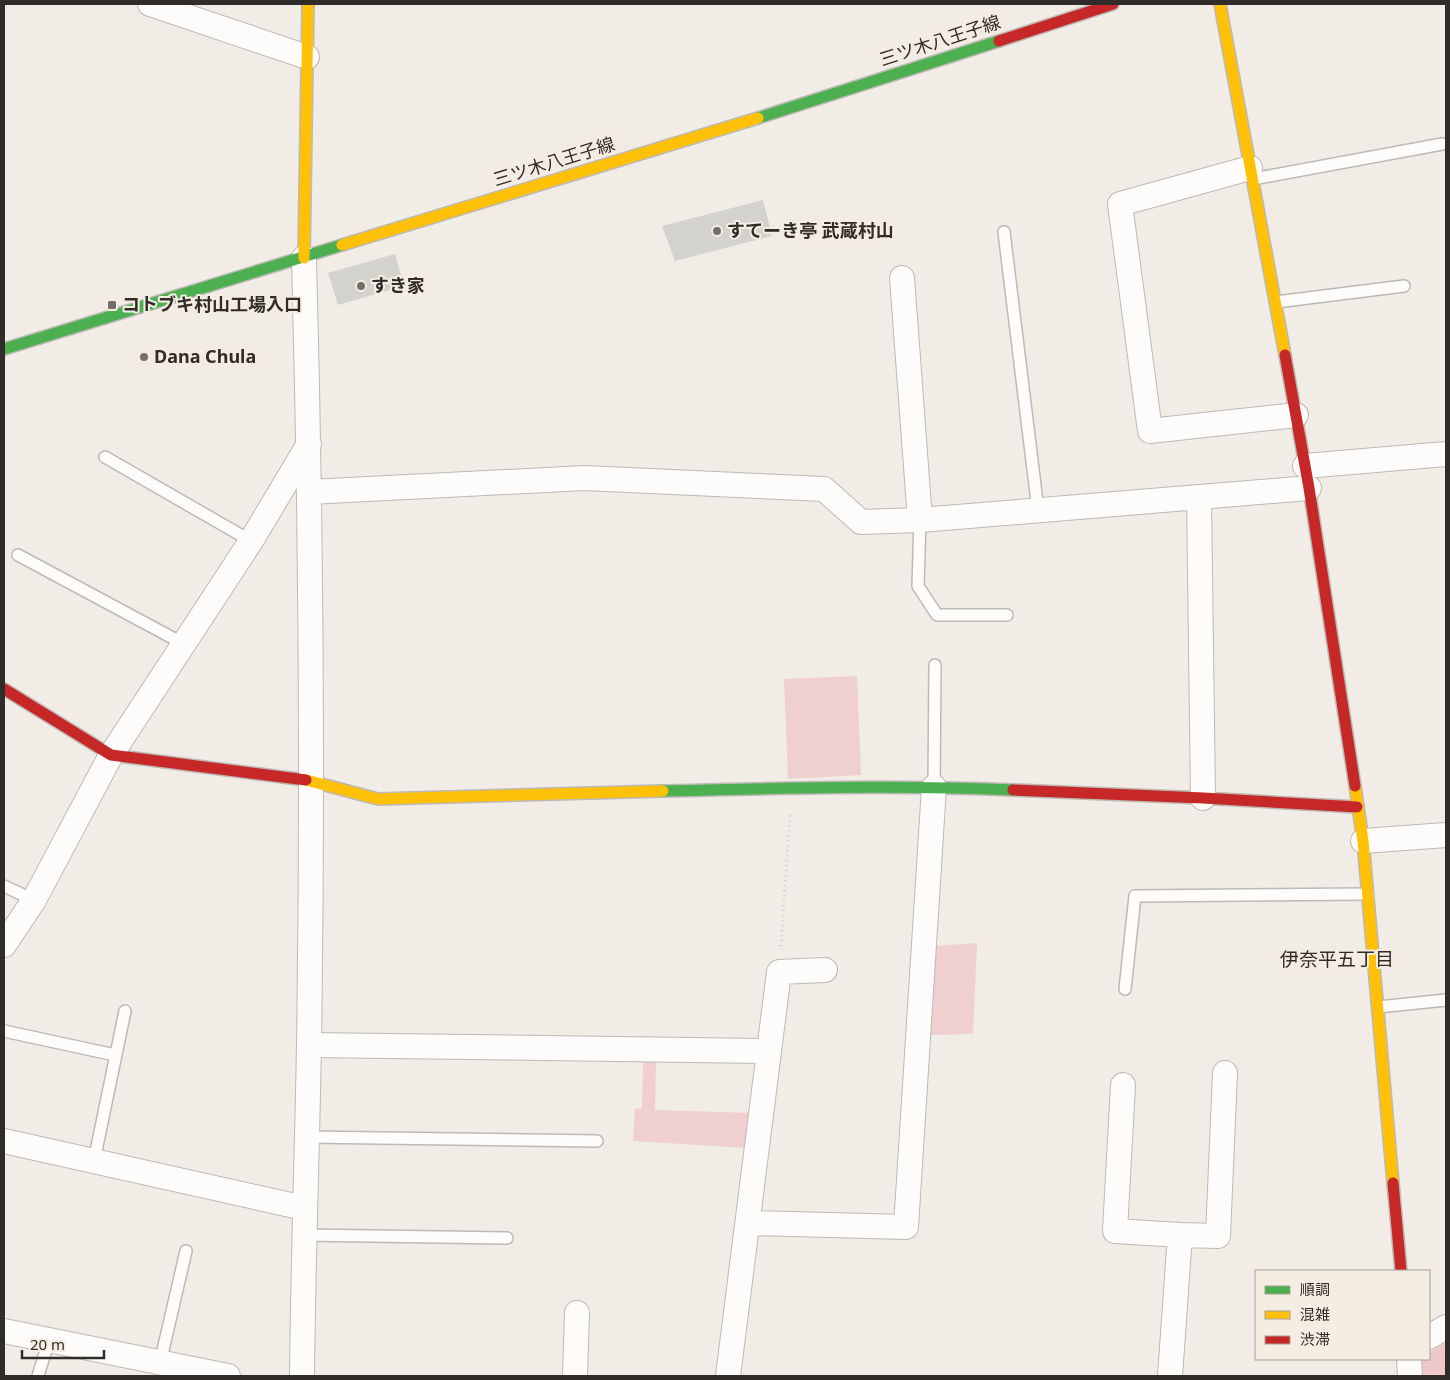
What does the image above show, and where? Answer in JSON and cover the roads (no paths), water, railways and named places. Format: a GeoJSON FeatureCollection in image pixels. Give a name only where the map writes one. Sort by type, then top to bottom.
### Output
{"type":"FeatureCollection","features":[{"type":"Feature","properties":{"kind":"street"},"geometry":{"type":"LineString","coordinates":[[150,4],[307,57]]}},
{"type":"Feature","properties":{"kind":"street"},"geometry":{"type":"LineString","coordinates":[[302,1376],[303,1235],[309,1045],[310,492],[304,258],[308,4]]}},
{"type":"Feature","properties":{"kind":"street","name":"三ツ木八王子線"},"geometry":{"type":"LineString","coordinates":[[4,349],[836,94],[1113,4]]}},
{"type":"Feature","properties":{"kind":"street"},"geometry":{"type":"LineString","coordinates":[[1220,4],[1307,477],[1363,841],[1401,1270]]}},
{"type":"Feature","properties":{"kind":"street"},"geometry":{"type":"LineString","coordinates":[[1252,174],[1120,204],[1150,431],[1296,416]]}},
{"type":"Feature","properties":{"kind":"street"},"geometry":{"type":"LineString","coordinates":[[902,278],[920,520]]}},
{"type":"Feature","properties":{"kind":"street"},"geometry":{"type":"LineString","coordinates":[[4,945],[34,900],[111,755],[251,541],[309,444]]}},
{"type":"Feature","properties":{"kind":"street"},"geometry":{"type":"LineString","coordinates":[[310,492],[585,478],[824,489],[861,522],[920,520],[1199,497],[1446,454]]}},
{"type":"Feature","properties":{"kind":"street"},"geometry":{"type":"LineString","coordinates":[[1199,497],[1203,798]]}},
{"type":"Feature","properties":{"kind":"street"},"geometry":{"type":"LineString","coordinates":[[4,689],[111,755],[310,781],[378,799],[791,788],[934,787],[1203,798],[1357,807]]}},
{"type":"Feature","properties":{"kind":"street"},"geometry":{"type":"LineString","coordinates":[[748,1222],[906,1227],[934,787]]}},
{"type":"Feature","properties":{"kind":"street"},"geometry":{"type":"LineString","coordinates":[[1363,841],[1446,835]]}},
{"type":"Feature","properties":{"kind":"street"},"geometry":{"type":"LineString","coordinates":[[728,1376],[779,972],[825,970]]}},
{"type":"Feature","properties":{"kind":"street"},"geometry":{"type":"LineString","coordinates":[[309,1045],[769,1050]]}},
{"type":"Feature","properties":{"kind":"street"},"geometry":{"type":"LineString","coordinates":[[1123,1085],[1115,1231],[1180,1236],[1218,1236],[1225,1073]]}},
{"type":"Feature","properties":{"kind":"street"},"geometry":{"type":"LineString","coordinates":[[4,1141],[304,1208]]}},
{"type":"Feature","properties":{"kind":"street"},"geometry":{"type":"LineString","coordinates":[[1170,1376],[1180,1236]]}},
{"type":"Feature","properties":{"kind":"street"},"geometry":{"type":"LineString","coordinates":[[576,1376],[577,1313]]}},
{"type":"Feature","properties":{"kind":"street"},"geometry":{"type":"LineString","coordinates":[[1430,1335],[1446,1327]]}},
{"type":"Feature","properties":{"kind":"street"},"geometry":{"type":"LineString","coordinates":[[4,1330],[228,1376]]}},
{"type":"Feature","properties":{"kind":"street"},"geometry":{"type":"LineString","coordinates":[[1409,1360],[1410,1376]]}},
{"type":"Feature","properties":{"kind":"lane"},"geometry":{"type":"LineString","coordinates":[[1252,174],[1442,144]]}},
{"type":"Feature","properties":{"kind":"lane"},"geometry":{"type":"LineString","coordinates":[[1004,232],[1038,510]]}},
{"type":"Feature","properties":{"kind":"lane"},"geometry":{"type":"LineString","coordinates":[[1276,302],[1404,286]]}},
{"type":"Feature","properties":{"kind":"lane"},"geometry":{"type":"LineString","coordinates":[[105,457],[251,541]]}},
{"type":"Feature","properties":{"kind":"lane"},"geometry":{"type":"LineString","coordinates":[[920,520],[918,586],[937,615],[1007,615]]}},
{"type":"Feature","properties":{"kind":"lane"},"geometry":{"type":"LineString","coordinates":[[18,556],[184,644]]}},
{"type":"Feature","properties":{"kind":"lane"},"geometry":{"type":"LineString","coordinates":[[934,787],[935,665]]}},
{"type":"Feature","properties":{"kind":"lane"},"geometry":{"type":"LineString","coordinates":[[4,886],[34,900]]}},
{"type":"Feature","properties":{"kind":"lane"},"geometry":{"type":"LineString","coordinates":[[1125,990],[1134,896],[1368,894]]}},
{"type":"Feature","properties":{"kind":"lane"},"geometry":{"type":"LineString","coordinates":[[1378,1007],[1446,1000]]}},
{"type":"Feature","properties":{"kind":"lane"},"geometry":{"type":"LineString","coordinates":[[94,1161],[125,1011]]}},
{"type":"Feature","properties":{"kind":"lane"},"geometry":{"type":"LineString","coordinates":[[4,1031],[115,1055]]}},
{"type":"Feature","properties":{"kind":"lane"},"geometry":{"type":"LineString","coordinates":[[306,1137],[597,1141]]}},
{"type":"Feature","properties":{"kind":"lane"},"geometry":{"type":"LineString","coordinates":[[303,1235],[507,1238]]}},
{"type":"Feature","properties":{"kind":"lane"},"geometry":{"type":"LineString","coordinates":[[160,1363],[186,1252]]}},
{"type":"Feature","properties":{"kind":"lane"},"geometry":{"type":"LineString","coordinates":[[38,1376],[49,1340]]}},
{"type":"Feature","properties":{"kind":"place","name":"すてーき亭 武蔵村山"},"geometry":{"type":"Point","coordinates":[717,231]}},
{"type":"Feature","properties":{"kind":"place","name":"すき家"},"geometry":{"type":"Point","coordinates":[361,286]}},
{"type":"Feature","properties":{"kind":"place","name":"コトブキ村山工場入口"},"geometry":{"type":"Point","coordinates":[112,305]}},
{"type":"Feature","properties":{"kind":"place","name":"Dana Chula"},"geometry":{"type":"Point","coordinates":[144,357]}},
{"type":"Feature","properties":{"kind":"district","name":"伊奈平五丁目"},"geometry":{"type":"Point","coordinates":[1337,959]}}]}
